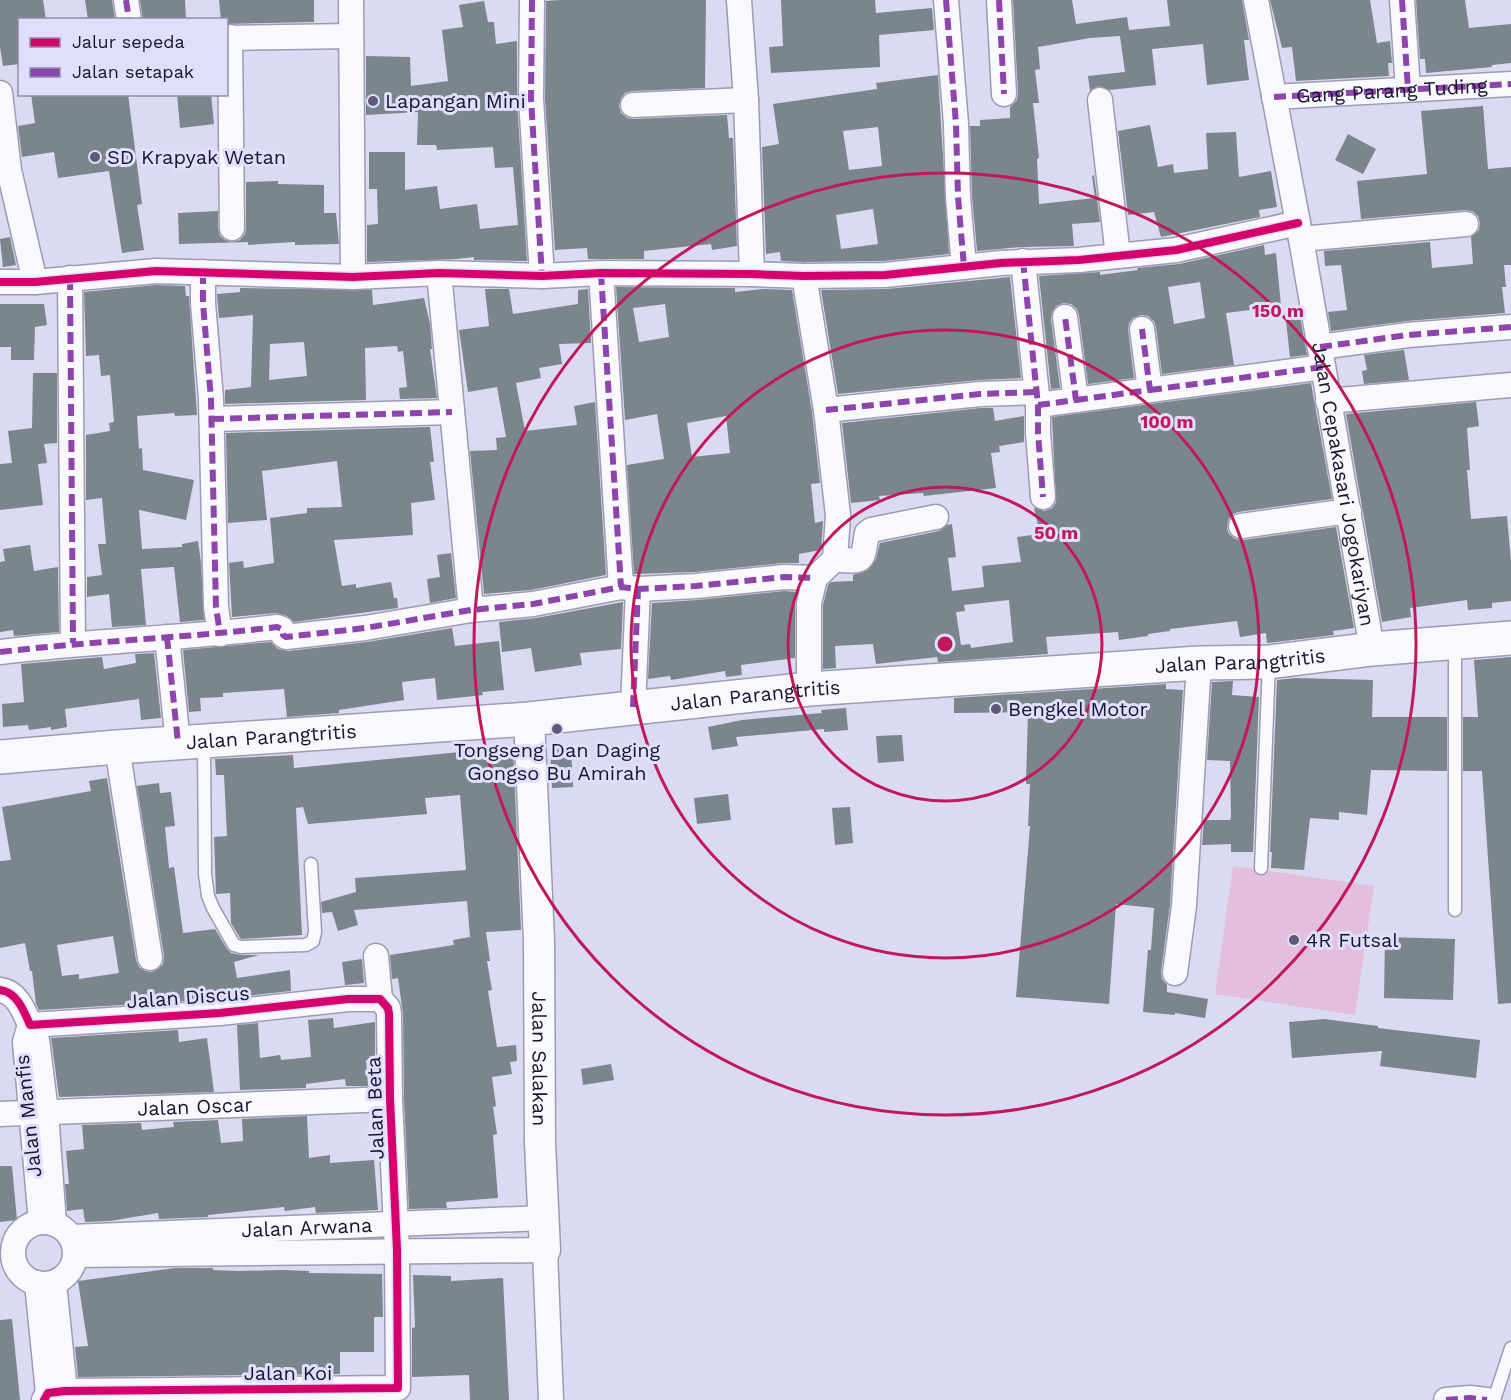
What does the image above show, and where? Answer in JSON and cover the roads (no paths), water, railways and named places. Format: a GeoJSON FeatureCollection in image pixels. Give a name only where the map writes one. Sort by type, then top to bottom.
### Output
{"type":"FeatureCollection","features":[{"type":"Feature","properties":{"kind":"main road","name":"Jalan Parangtritis"},"geometry":{"type":"LineString","coordinates":[[0,757],[529,719],[809,689],[1199,663],[1269,662],[1372,649],[1511,638]]}},
{"type":"Feature","properties":{"kind":"street"},"geometry":{"type":"LineString","coordinates":[[126,0],[129,18]]}},
{"type":"Feature","properties":{"kind":"street"},"geometry":{"type":"LineString","coordinates":[[351,0],[352,277]]}},
{"type":"Feature","properties":{"kind":"street"},"geometry":{"type":"LineString","coordinates":[[532,0],[531,99],[542,276]]}},
{"type":"Feature","properties":{"kind":"street"},"geometry":{"type":"LineString","coordinates":[[739,0],[746,100],[752,274]]}},
{"type":"Feature","properties":{"kind":"street"},"geometry":{"type":"LineString","coordinates":[[946,0],[964,267]]}},
{"type":"Feature","properties":{"kind":"street"},"geometry":{"type":"LineString","coordinates":[[999,0],[1004,94]]}},
{"type":"Feature","properties":{"kind":"street","name":"Jalan Cepakasari Jogokariyan"},"geometry":{"type":"LineString","coordinates":[[1256,0],[1300,231],[1372,649]]}},
{"type":"Feature","properties":{"kind":"street"},"geometry":{"type":"LineString","coordinates":[[1401,0],[1408,89]]}},
{"type":"Feature","properties":{"kind":"street"},"geometry":{"type":"LineString","coordinates":[[232,228],[228,38],[351,36]]}},
{"type":"Feature","properties":{"kind":"street","name":"Gang Parang Tuding"},"geometry":{"type":"LineString","coordinates":[[1274,97],[1511,84]]}},
{"type":"Feature","properties":{"kind":"street"},"geometry":{"type":"LineString","coordinates":[[0,93],[9,170],[35,282]]}},
{"type":"Feature","properties":{"kind":"street"},"geometry":{"type":"LineString","coordinates":[[633,105],[746,100]]}},
{"type":"Feature","properties":{"kind":"street"},"geometry":{"type":"LineString","coordinates":[[1100,100],[1118,256]]}},
{"type":"Feature","properties":{"kind":"street"},"geometry":{"type":"LineString","coordinates":[[0,282],[35,282],[156,271],[352,277],[439,273],[542,276],[601,273],[885,275],[1023,261],[1118,256],[1176,250],[1300,231],[1466,224]]}},
{"type":"Feature","properties":{"kind":"street"},"geometry":{"type":"LineString","coordinates":[[1023,261],[1037,398],[1043,497]]}},
{"type":"Feature","properties":{"kind":"street"},"geometry":{"type":"LineString","coordinates":[[203,272],[203,303],[212,419],[216,607],[220,634]]}},
{"type":"Feature","properties":{"kind":"street"},"geometry":{"type":"LineString","coordinates":[[439,273],[471,610]]}},
{"type":"Feature","properties":{"kind":"street"},"geometry":{"type":"LineString","coordinates":[[601,273],[629,588],[633,707]]}},
{"type":"Feature","properties":{"kind":"street"},"geometry":{"type":"LineString","coordinates":[[804,276],[826,410],[838,515],[835,559],[814,578],[809,603],[809,689]]}},
{"type":"Feature","properties":{"kind":"street"},"geometry":{"type":"LineString","coordinates":[[70,278],[73,643]]}},
{"type":"Feature","properties":{"kind":"street"},"geometry":{"type":"LineString","coordinates":[[1065,317],[1076,400]]}},
{"type":"Feature","properties":{"kind":"street"},"geometry":{"type":"LineString","coordinates":[[826,410],[980,394],[1076,400],[1150,390],[1321,357],[1407,335],[1511,327]]}},
{"type":"Feature","properties":{"kind":"street"},"geometry":{"type":"LineString","coordinates":[[1142,329],[1150,390]]}},
{"type":"Feature","properties":{"kind":"street"},"geometry":{"type":"LineString","coordinates":[[1328,401],[1511,385]]}},
{"type":"Feature","properties":{"kind":"street"},"geometry":{"type":"LineString","coordinates":[[212,419],[452,412]]}},
{"type":"Feature","properties":{"kind":"street"},"geometry":{"type":"LineString","coordinates":[[1241,526],[1349,511]]}},
{"type":"Feature","properties":{"kind":"street"},"geometry":{"type":"LineString","coordinates":[[835,559],[859,560],[865,552],[867,533],[871,530],[936,517]]}},
{"type":"Feature","properties":{"kind":"street"},"geometry":{"type":"LineString","coordinates":[[0,652],[73,643],[220,634],[277,627],[282,629],[286,637],[365,628],[471,610],[533,604],[629,588],[696,586],[784,577],[814,578]]}},
{"type":"Feature","properties":{"kind":"street"},"geometry":{"type":"LineString","coordinates":[[167,637],[191,743]]}},
{"type":"Feature","properties":{"kind":"street"},"geometry":{"type":"LineString","coordinates":[[1175,973],[1184,906],[1199,663]]}},
{"type":"Feature","properties":{"kind":"street","name":"Jalan Salakan"},"geometry":{"type":"LineString","coordinates":[[529,719],[539,940],[543,1218],[551,1400]]}},
{"type":"Feature","properties":{"kind":"street"},"geometry":{"type":"LineString","coordinates":[[117,747],[150,958]]}},
{"type":"Feature","properties":{"kind":"street","name":"Jalan Beta"},"geometry":{"type":"LineString","coordinates":[[376,956],[380,999],[389,1014],[390,1099],[397,1250]]}},
{"type":"Feature","properties":{"kind":"street","name":"Jalan Manfis"},"geometry":{"type":"LineString","coordinates":[[0,990],[13,995],[37,1040],[39,1113],[60,1234]]}},
{"type":"Feature","properties":{"kind":"street","name":"Jalan Discus"},"geometry":{"type":"LineString","coordinates":[[30,1025],[220,1013],[348,999],[380,999]]}},
{"type":"Feature","properties":{"kind":"street","name":"Jalan Oscar"},"geometry":{"type":"LineString","coordinates":[[0,1114],[390,1099]]}},
{"type":"Feature","properties":{"kind":"street","name":"Jalan Arwana"},"geometry":{"type":"LineString","coordinates":[[60,1234],[543,1218]]}},
{"type":"Feature","properties":{"kind":"street"},"geometry":{"type":"LineString","coordinates":[[28,1226],[60,1234],[74,1263],[66,1275],[45,1283],[28,1280],[8,1259],[21,1232],[28,1226]]}},
{"type":"Feature","properties":{"kind":"street","name":"Jalan Arwana"},"geometry":{"type":"LineString","coordinates":[[60,1234],[397,1250],[545,1250]]}},
{"type":"Feature","properties":{"kind":"street","name":"Jalan Koi"},"geometry":{"type":"LineString","coordinates":[[52,1394],[398,1394],[397,1250]]}},
{"type":"Feature","properties":{"kind":"street"},"geometry":{"type":"LineString","coordinates":[[45,1283],[52,1394]]}},
{"type":"Feature","properties":{"kind":"street"},"geometry":{"type":"LineString","coordinates":[[1446,1400],[1470,1398],[1487,1400]]}},
{"type":"Feature","properties":{"kind":"lane"},"geometry":{"type":"LineString","coordinates":[[1455,642],[1455,910]]}},
{"type":"Feature","properties":{"kind":"lane"},"geometry":{"type":"LineString","coordinates":[[1261,868],[1269,662]]}},
{"type":"Feature","properties":{"kind":"lane"},"geometry":{"type":"LineString","coordinates":[[191,743],[207,885],[213,908],[234,945],[241,947],[306,945],[313,941],[315,932],[311,864]]}},
{"type":"Feature","properties":{"kind":"lane"},"geometry":{"type":"LineString","coordinates":[[1494,1400],[1511,1348]]}},
{"type":"Feature","properties":{"kind":"place","name":"Lapangan Mini"},"geometry":{"type":"Point","coordinates":[373,101]}},
{"type":"Feature","properties":{"kind":"place","name":"SD Krapyak Wetan"},"geometry":{"type":"Point","coordinates":[95,157]}},
{"type":"Feature","properties":{"kind":"place","name":"Bengkel Motor"},"geometry":{"type":"Point","coordinates":[996,709]}},
{"type":"Feature","properties":{"kind":"place","name":"Tongseng Dan Daging Gongso Bu Amirah"},"geometry":{"type":"Point","coordinates":[557,729]}},
{"type":"Feature","properties":{"kind":"place","name":"4R Futsal"},"geometry":{"type":"Point","coordinates":[1294,940]}}]}
